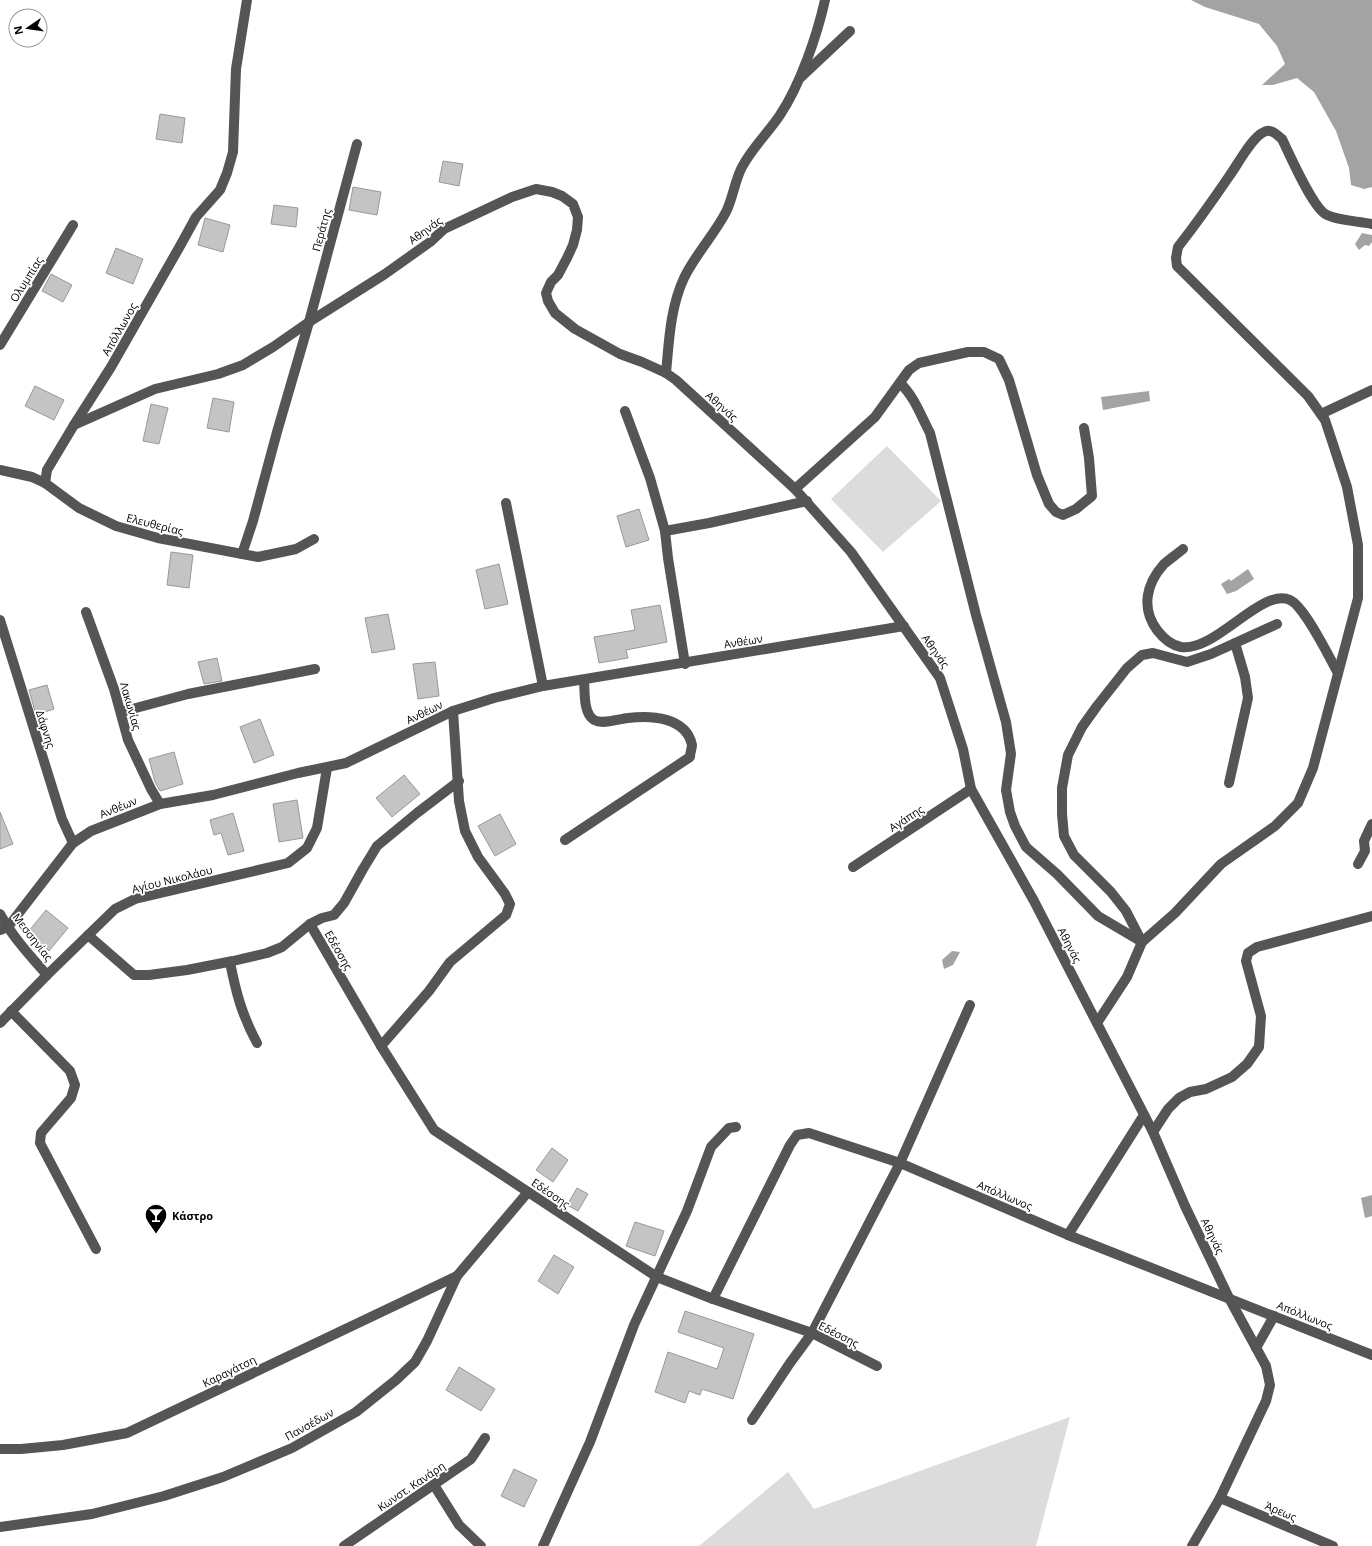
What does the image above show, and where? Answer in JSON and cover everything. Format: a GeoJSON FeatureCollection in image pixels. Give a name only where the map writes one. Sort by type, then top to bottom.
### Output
{"type":"FeatureCollection","features":[{"type":"Feature","properties":{"kind":"street","name":"Απόλλωνος"},"geometry":{"type":"LineString","coordinates":[[45,483],[47,470],[111,367],[188,230],[196,217],[220,190],[233,152],[236,69],[247,0]]}},
{"type":"Feature","properties":{"kind":"street"},"geometry":{"type":"LineString","coordinates":[[666,373],[674,306],[684,278],[726,212],[735,191],[742,168],[756,145],[780,115],[799,79],[821,14],[824,0]]}},
{"type":"Feature","properties":{"kind":"street"},"geometry":{"type":"LineString","coordinates":[[799,79],[850,31]]}},
{"type":"Feature","properties":{"kind":"street"},"geometry":{"type":"LineString","coordinates":[[1097,1023],[1127,977],[1142,942],[1158,930],[1176,913],[1221,864],[1275,826],[1298,803],[1313,768],[1358,598],[1358,545],[1347,487],[1322,414],[1308,396],[1177,266],[1176,258],[1178,247],[1210,204],[1251,144],[1263,132],[1269,131],[1275,133],[1282,139],[1314,202],[1321,211],[1334,217],[1372,224]]}},
{"type":"Feature","properties":{"kind":"street","name":"Περάτης"},"geometry":{"type":"LineString","coordinates":[[242,554],[253,522],[357,144]]}},
{"type":"Feature","properties":{"kind":"street","name":"Αθηνάς"},"geometry":{"type":"LineString","coordinates":[[309,322],[385,274],[430,242],[444,230],[512,197],[536,189],[552,192],[562,196],[573,204],[578,217],[577,230],[573,245],[558,275],[551,282],[546,293],[548,301],[555,313],[575,329],[620,354],[666,373],[676,380],[795,489],[851,552],[940,678],[963,750],[971,789],[1034,901],[1153,1132],[1185,1206],[1229,1298],[1266,1366],[1270,1385],[1266,1401],[1220,1498],[1192,1546]]}},
{"type":"Feature","properties":{"kind":"street","name":"Ολυμπίας"},"geometry":{"type":"LineString","coordinates":[[0,345],[73,225]]}},
{"type":"Feature","properties":{"kind":"street"},"geometry":{"type":"LineString","coordinates":[[74,425],[155,389],[218,374],[243,365],[273,347],[309,322]]}},
{"type":"Feature","properties":{"kind":"street"},"geometry":{"type":"LineString","coordinates":[[795,489],[875,417],[909,370],[919,363],[968,352],[984,352],[999,359],[1009,380],[1037,475],[1049,504],[1056,512],[1063,515],[1076,509],[1092,496],[1089,458],[1084,428]]}},
{"type":"Feature","properties":{"kind":"street"},"geometry":{"type":"LineString","coordinates":[[900,383],[908,390],[930,434],[976,615],[1006,722],[1011,754],[1006,790],[1010,812],[1015,826],[1026,848],[1057,874],[1098,916],[1142,942]]}},
{"type":"Feature","properties":{"kind":"street"},"geometry":{"type":"LineString","coordinates":[[1322,414],[1372,390]]}},
{"type":"Feature","properties":{"kind":"street"},"geometry":{"type":"LineString","coordinates":[[624,411],[650,478],[665,531],[684,664]]}},
{"type":"Feature","properties":{"kind":"street","name":"Ελευθερίας"},"geometry":{"type":"LineString","coordinates":[[0,470],[32,477],[45,483],[79,508],[116,526],[158,538],[258,557],[296,549],[314,539]]}},
{"type":"Feature","properties":{"kind":"street"},"geometry":{"type":"LineString","coordinates":[[665,531],[807,502]]}},
{"type":"Feature","properties":{"kind":"street"},"geometry":{"type":"LineString","coordinates":[[506,503],[543,686]]}},
{"type":"Feature","properties":{"kind":"street"},"geometry":{"type":"LineString","coordinates":[[1183,549],[1164,565],[1154,580],[1147,595],[1147,610],[1156,628],[1165,640],[1181,647],[1195,646],[1214,637],[1267,602],[1281,598],[1290,600],[1298,607],[1316,634],[1338,673]]}},
{"type":"Feature","properties":{"kind":"street","name":"Λακωνίας"},"geometry":{"type":"LineString","coordinates":[[86,612],[121,712],[128,740],[151,789],[160,804]]}},
{"type":"Feature","properties":{"kind":"street","name":"Δάφνης"},"geometry":{"type":"LineString","coordinates":[[0,620],[62,819],[72,844]]}},
{"type":"Feature","properties":{"kind":"street"},"geometry":{"type":"LineString","coordinates":[[1142,942],[1126,911],[1111,892],[1074,855],[1064,836],[1062,788],[1068,756],[1082,727],[1097,706],[1127,668],[1142,655],[1153,653],[1187,662],[1211,654],[1277,624]]}},
{"type":"Feature","properties":{"kind":"street","name":"Ανθέων"},"geometry":{"type":"LineString","coordinates":[[4,928],[72,844],[91,831],[160,804],[213,795],[298,773],[346,763],[453,711],[494,698],[543,686],[684,664],[904,626]]}},
{"type":"Feature","properties":{"kind":"street"},"geometry":{"type":"LineString","coordinates":[[1229,783],[1248,698],[1245,677],[1236,643]]}},
{"type":"Feature","properties":{"kind":"street"},"geometry":{"type":"LineString","coordinates":[[121,712],[188,694],[315,669]]}},
{"type":"Feature","properties":{"kind":"street"},"geometry":{"type":"LineString","coordinates":[[565,840],[637,790],[690,757],[692,746],[681,726],[664,719],[649,717],[629,718],[605,722],[596,721],[591,718],[587,710],[584,680]]}},
{"type":"Feature","properties":{"kind":"street"},"geometry":{"type":"LineString","coordinates":[[381,1046],[429,991],[450,962],[506,915],[510,904],[505,894],[478,857],[465,832],[459,801],[459,780],[453,711]]}},
{"type":"Feature","properties":{"kind":"street","name":"Αγίου Νικολάου"},"geometry":{"type":"LineString","coordinates":[[0,1023],[47,974],[115,909],[135,899],[288,863],[307,848],[317,828],[327,768]]}},
{"type":"Feature","properties":{"kind":"street"},"geometry":{"type":"LineString","coordinates":[[88,935],[134,975],[149,975],[230,962],[267,953],[282,947],[310,924],[322,918],[334,915],[344,903],[362,869],[377,846],[459,780]]}},
{"type":"Feature","properties":{"kind":"street","name":"Αγάπης"},"geometry":{"type":"LineString","coordinates":[[853,867],[971,789]]}},
{"type":"Feature","properties":{"kind":"street"},"geometry":{"type":"LineString","coordinates":[[1358,864],[1365,851],[1364,841],[1372,824]]}},
{"type":"Feature","properties":{"kind":"street","name":"Μεσσηνίας"},"geometry":{"type":"LineString","coordinates":[[0,914],[4,928],[47,974]]}},
{"type":"Feature","properties":{"kind":"street"},"geometry":{"type":"LineString","coordinates":[[1153,1132],[1168,1109],[1179,1098],[1190,1092],[1206,1089],[1232,1077],[1247,1064],[1259,1047],[1261,1016],[1246,960],[1248,953],[1257,946],[1372,916]]}},
{"type":"Feature","properties":{"kind":"street","name":"Εδέσσης"},"geometry":{"type":"LineString","coordinates":[[310,924],[381,1046],[434,1130],[657,1277],[713,1299],[812,1333],[877,1366]]}},
{"type":"Feature","properties":{"kind":"street"},"geometry":{"type":"LineString","coordinates":[[230,962],[236,992],[245,1022],[257,1043]]}},
{"type":"Feature","properties":{"kind":"street"},"geometry":{"type":"LineString","coordinates":[[752,1420],[812,1333],[900,1163],[970,1005]]}},
{"type":"Feature","properties":{"kind":"street"},"geometry":{"type":"LineString","coordinates":[[11,1011],[70,1071],[75,1085],[71,1098],[41,1133],[40,1143],[96,1249]]}},
{"type":"Feature","properties":{"kind":"street"},"geometry":{"type":"LineString","coordinates":[[1068,1235],[1144,1115]]}},
{"type":"Feature","properties":{"kind":"street"},"geometry":{"type":"LineString","coordinates":[[543,1546],[590,1442],[634,1325],[687,1211],[711,1148],[729,1128],[736,1127]]}},
{"type":"Feature","properties":{"kind":"street","name":"Απόλλωνος"},"geometry":{"type":"LineString","coordinates":[[713,1299],[790,1145],[797,1135],[809,1133],[900,1163],[1068,1235],[1372,1355]]}},
{"type":"Feature","properties":{"kind":"street","name":"Πανσέδων"},"geometry":{"type":"LineString","coordinates":[[0,1527],[92,1514],[164,1496],[223,1477],[292,1448],[356,1412],[396,1380],[415,1362],[427,1341],[457,1276],[528,1192]]}},
{"type":"Feature","properties":{"kind":"street","name":"Καραγάτση"},"geometry":{"type":"LineString","coordinates":[[0,1449],[21,1449],[63,1445],[127,1433],[457,1276]]}},
{"type":"Feature","properties":{"kind":"street"},"geometry":{"type":"LineString","coordinates":[[1256,1348],[1274,1316]]}},
{"type":"Feature","properties":{"kind":"street","name":"Κωνστ. Κανάρη"},"geometry":{"type":"LineString","coordinates":[[344,1546],[471,1459],[485,1438]]}},
{"type":"Feature","properties":{"kind":"street"},"geometry":{"type":"LineString","coordinates":[[434,1485],[459,1524],[481,1546]]}},
{"type":"Feature","properties":{"kind":"street","name":"Άρεως"},"geometry":{"type":"LineString","coordinates":[[1220,1498],[1333,1546]]}},
{"type":"Feature","properties":{"kind":"shaded area"},"geometry":{"type":"Polygon","coordinates":[[[1191,0],[1372,0],[1372,187],[1364,189],[1351,185],[1349,168],[1336,131],[1314,92],[1297,78],[1273,85],[1262,85],[1285,64],[1277,46],[1259,24],[1205,7],[1191,0]]]}},
{"type":"Feature","properties":{"kind":"shaded area"},"geometry":{"type":"Polygon","coordinates":[[[1362,233],[1372,235],[1372,242],[1369,246],[1365,245],[1359,250],[1355,244],[1362,233]]]}},
{"type":"Feature","properties":{"kind":"shaded area"},"geometry":{"type":"Polygon","coordinates":[[[1149,391],[1150,401],[1103,410],[1101,397],[1149,391]]]}},
{"type":"Feature","properties":{"kind":"shaded area"},"geometry":{"type":"Polygon","coordinates":[[[887,446],[941,501],[883,552],[831,499],[887,446]]]}},
{"type":"Feature","properties":{"kind":"shaded area"},"geometry":{"type":"Polygon","coordinates":[[[1248,569],[1254,579],[1236,591],[1227,594],[1221,584],[1229,579],[1231,581],[1248,569]]]}},
{"type":"Feature","properties":{"kind":"shaded area"},"geometry":{"type":"Polygon","coordinates":[[[952,951],[960,952],[953,965],[944,969],[942,960],[952,951]]]}},
{"type":"Feature","properties":{"kind":"shaded area"},"geometry":{"type":"Polygon","coordinates":[[[1372,1195],[1372,1216],[1365,1218],[1361,1198],[1372,1195]]]}},
{"type":"Feature","properties":{"kind":"shaded area"},"geometry":{"type":"Polygon","coordinates":[[[1070,1417],[1036,1546],[699,1546],[788,1472],[814,1509],[1070,1417]]]}},
{"type":"Feature","properties":{"kind":"building"},"geometry":{"type":"Polygon","coordinates":[[[160,114],[185,118],[182,143],[156,139],[160,114]]]}},
{"type":"Feature","properties":{"kind":"building"},"geometry":{"type":"Polygon","coordinates":[[[443,161],[463,164],[459,186],[439,182],[443,161]]]}},
{"type":"Feature","properties":{"kind":"building"},"geometry":{"type":"Polygon","coordinates":[[[353,187],[381,192],[377,215],[349,210],[353,187]]]}},
{"type":"Feature","properties":{"kind":"building"},"geometry":{"type":"Polygon","coordinates":[[[274,205],[298,208],[296,227],[271,224],[274,205]]]}},
{"type":"Feature","properties":{"kind":"building"},"geometry":{"type":"Polygon","coordinates":[[[205,218],[230,225],[223,252],[198,245],[205,218]]]}},
{"type":"Feature","properties":{"kind":"building"},"geometry":{"type":"Polygon","coordinates":[[[116,248],[143,259],[133,284],[106,273],[116,248]]]}},
{"type":"Feature","properties":{"kind":"building"},"geometry":{"type":"Polygon","coordinates":[[[51,274],[72,285],[63,302],[42,291],[51,274]]]}},
{"type":"Feature","properties":{"kind":"building"},"geometry":{"type":"Polygon","coordinates":[[[35,386],[64,400],[54,420],[25,406],[35,386]]]}},
{"type":"Feature","properties":{"kind":"building"},"geometry":{"type":"Polygon","coordinates":[[[213,398],[234,402],[229,432],[207,428],[213,398]]]}},
{"type":"Feature","properties":{"kind":"building"},"geometry":{"type":"Polygon","coordinates":[[[151,404],[168,408],[159,444],[143,441],[151,404]]]}},
{"type":"Feature","properties":{"kind":"building"},"geometry":{"type":"Polygon","coordinates":[[[639,509],[649,540],[626,547],[617,516],[639,509]]]}},
{"type":"Feature","properties":{"kind":"building"},"geometry":{"type":"Polygon","coordinates":[[[171,552],[193,555],[189,588],[167,585],[171,552]]]}},
{"type":"Feature","properties":{"kind":"building"},"geometry":{"type":"Polygon","coordinates":[[[499,564],[508,604],[485,609],[476,570],[499,564]]]}},
{"type":"Feature","properties":{"kind":"building"},"geometry":{"type":"Polygon","coordinates":[[[660,605],[667,642],[626,650],[628,658],[599,663],[594,637],[635,630],[631,610],[660,605]]]}},
{"type":"Feature","properties":{"kind":"building"},"geometry":{"type":"Polygon","coordinates":[[[388,614],[395,649],[372,653],[365,618],[388,614]]]}},
{"type":"Feature","properties":{"kind":"building"},"geometry":{"type":"Polygon","coordinates":[[[217,658],[222,681],[204,684],[198,662],[217,658]]]}},
{"type":"Feature","properties":{"kind":"building"},"geometry":{"type":"Polygon","coordinates":[[[435,662],[439,696],[418,699],[413,664],[435,662]]]}},
{"type":"Feature","properties":{"kind":"building"},"geometry":{"type":"Polygon","coordinates":[[[47,685],[54,709],[36,715],[29,690],[47,685]]]}},
{"type":"Feature","properties":{"kind":"building"},"geometry":{"type":"Polygon","coordinates":[[[260,719],[274,755],[254,763],[240,727],[260,719]]]}},
{"type":"Feature","properties":{"kind":"building"},"geometry":{"type":"Polygon","coordinates":[[[174,752],[183,784],[160,791],[155,782],[149,759],[174,752]]]}},
{"type":"Feature","properties":{"kind":"building"},"geometry":{"type":"Polygon","coordinates":[[[404,775],[420,794],[392,817],[376,798],[404,775]]]}},
{"type":"Feature","properties":{"kind":"building"},"geometry":{"type":"Polygon","coordinates":[[[297,800],[303,838],[279,842],[273,804],[297,800]]]}},
{"type":"Feature","properties":{"kind":"building"},"geometry":{"type":"Polygon","coordinates":[[[0,812],[13,844],[0,849],[0,812]]]}},
{"type":"Feature","properties":{"kind":"building"},"geometry":{"type":"Polygon","coordinates":[[[233,813],[244,851],[228,855],[221,833],[214,835],[210,820],[233,813]]]}},
{"type":"Feature","properties":{"kind":"building"},"geometry":{"type":"Polygon","coordinates":[[[500,814],[516,844],[495,856],[478,826],[500,814]]]}},
{"type":"Feature","properties":{"kind":"building"},"geometry":{"type":"Polygon","coordinates":[[[46,910],[68,928],[49,951],[28,932],[46,910]]]}},
{"type":"Feature","properties":{"kind":"building"},"geometry":{"type":"Polygon","coordinates":[[[552,1148],[568,1160],[553,1182],[536,1170],[552,1148]]]}},
{"type":"Feature","properties":{"kind":"building"},"geometry":{"type":"Polygon","coordinates":[[[577,1188],[588,1194],[578,1211],[567,1205],[577,1188]]]}},
{"type":"Feature","properties":{"kind":"building"},"geometry":{"type":"Polygon","coordinates":[[[635,1222],[664,1231],[655,1256],[626,1246],[635,1222]]]}},
{"type":"Feature","properties":{"kind":"building"},"geometry":{"type":"Polygon","coordinates":[[[554,1255],[574,1267],[558,1294],[538,1281],[554,1255]]]}},
{"type":"Feature","properties":{"kind":"building"},"geometry":{"type":"Polygon","coordinates":[[[685,1311],[754,1334],[733,1399],[702,1389],[700,1395],[689,1391],[685,1403],[655,1392],[668,1352],[717,1369],[724,1348],[678,1332],[685,1311]]]}},
{"type":"Feature","properties":{"kind":"building"},"geometry":{"type":"Polygon","coordinates":[[[459,1367],[495,1389],[481,1411],[446,1390],[459,1367]]]}},
{"type":"Feature","properties":{"kind":"building"},"geometry":{"type":"Polygon","coordinates":[[[514,1469],[537,1480],[524,1507],[501,1496],[514,1469]]]}},
{"type":"Feature","properties":{"kind":"place","name":"Κάστρο"},"geometry":{"type":"Point","coordinates":[156,1234]}}]}
